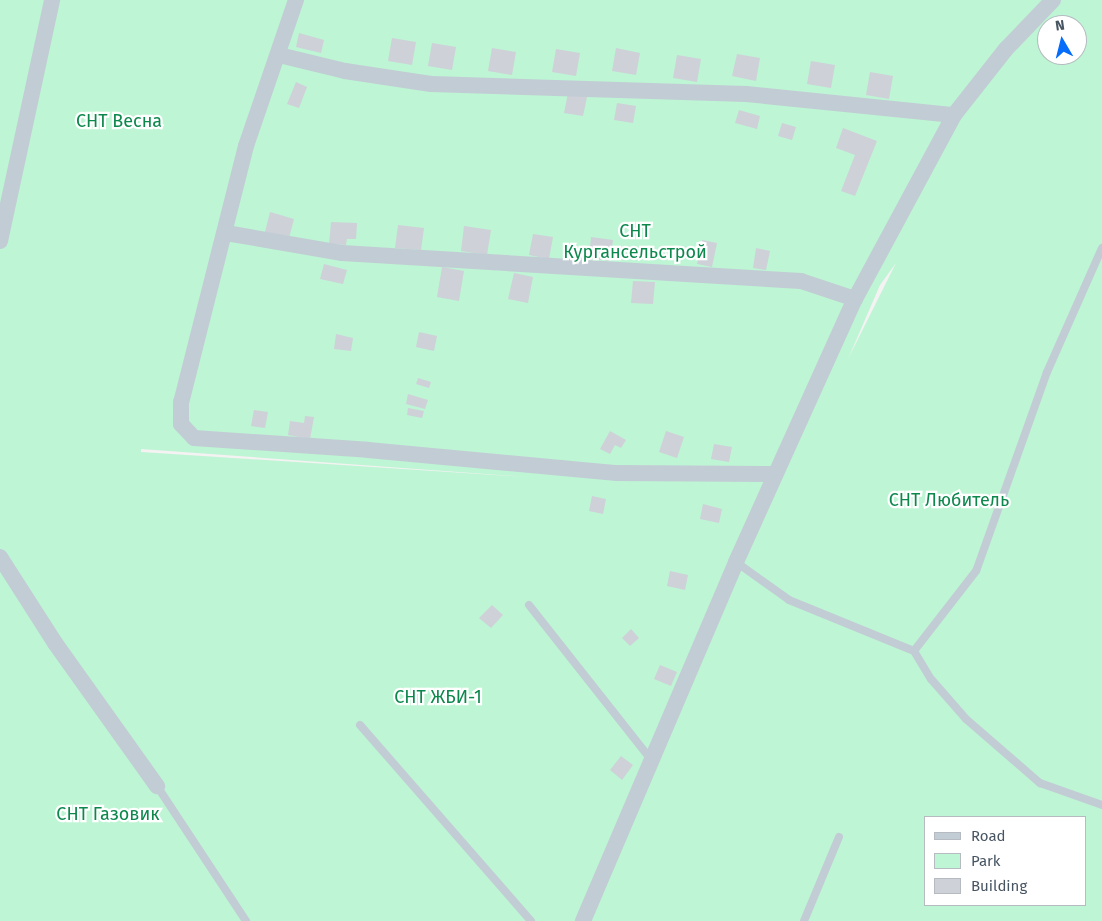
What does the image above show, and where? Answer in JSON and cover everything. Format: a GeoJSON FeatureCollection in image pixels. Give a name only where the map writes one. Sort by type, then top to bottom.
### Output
{"type":"FeatureCollection","features":[{"type":"Feature","properties":{"kind":"street"},"geometry":{"type":"LineString","coordinates":[[0,242],[52,0]]}},
{"type":"Feature","properties":{"kind":"street"},"geometry":{"type":"LineString","coordinates":[[296,0],[279,55],[246,146],[226,233],[179,413],[181,424],[194,438],[368,450],[617,473],[775,474]]}},
{"type":"Feature","properties":{"kind":"street"},"geometry":{"type":"LineString","coordinates":[[583,921],[736,562],[854,299],[954,115],[1006,49],[1053,0]]}},
{"type":"Feature","properties":{"kind":"street"},"geometry":{"type":"LineString","coordinates":[[279,55],[345,71],[431,84],[746,94],[954,115]]}},
{"type":"Feature","properties":{"kind":"street"},"geometry":{"type":"LineString","coordinates":[[226,233],[342,253],[800,281],[854,299]]}},
{"type":"Feature","properties":{"kind":"street"},"geometry":{"type":"LineString","coordinates":[[0,558],[55,643],[157,786]]}},
{"type":"Feature","properties":{"kind":"lane"},"geometry":{"type":"LineString","coordinates":[[914,651],[976,570],[1047,372],[1102,248]]}},
{"type":"Feature","properties":{"kind":"lane"},"geometry":{"type":"LineString","coordinates":[[736,562],[789,600],[914,651],[931,679],[966,718],[1040,783],[1102,805]]}},
{"type":"Feature","properties":{"kind":"lane"},"geometry":{"type":"LineString","coordinates":[[529,605],[652,761]]}},
{"type":"Feature","properties":{"kind":"lane"},"geometry":{"type":"LineString","coordinates":[[360,724],[531,921]]}},
{"type":"Feature","properties":{"kind":"lane"},"geometry":{"type":"LineString","coordinates":[[157,786],[246,921]]}},
{"type":"Feature","properties":{"kind":"lane"},"geometry":{"type":"LineString","coordinates":[[804,921],[839,837]]}},
{"type":"Feature","properties":{"kind":"green space"},"geometry":{"type":"Polygon","coordinates":[[[0,0],[1102,0],[1102,921],[0,921],[0,0]],[[896,263],[880,285],[848,359],[896,263]],[[141,449],[141,452],[527,477],[141,449]]]}},
{"type":"Feature","properties":{"kind":"building"},"geometry":{"type":"Polygon","coordinates":[[[299,33],[324,40],[321,53],[296,47],[299,33]]]}},
{"type":"Feature","properties":{"kind":"building"},"geometry":{"type":"Polygon","coordinates":[[[392,38],[416,42],[412,65],[388,61],[392,38]]]}},
{"type":"Feature","properties":{"kind":"building"},"geometry":{"type":"Polygon","coordinates":[[[432,43],[456,47],[452,70],[428,66],[432,43]]]}},
{"type":"Feature","properties":{"kind":"building"},"geometry":{"type":"Polygon","coordinates":[[[492,48],[516,52],[512,75],[488,71],[492,48]]]}},
{"type":"Feature","properties":{"kind":"building"},"geometry":{"type":"Polygon","coordinates":[[[616,48],[640,53],[636,75],[612,71],[616,48]]]}},
{"type":"Feature","properties":{"kind":"building"},"geometry":{"type":"Polygon","coordinates":[[[556,49],[580,53],[576,76],[552,72],[556,49]]]}},
{"type":"Feature","properties":{"kind":"building"},"geometry":{"type":"Polygon","coordinates":[[[737,54],[760,58],[756,81],[732,76],[737,54]]]}},
{"type":"Feature","properties":{"kind":"building"},"geometry":{"type":"Polygon","coordinates":[[[677,55],[701,59],[697,82],[673,78],[677,55]]]}},
{"type":"Feature","properties":{"kind":"building"},"geometry":{"type":"Polygon","coordinates":[[[811,61],[835,65],[831,88],[807,84],[811,61]]]}},
{"type":"Feature","properties":{"kind":"building"},"geometry":{"type":"Polygon","coordinates":[[[870,72],[893,76],[889,99],[866,95],[870,72]]]}},
{"type":"Feature","properties":{"kind":"building"},"geometry":{"type":"Polygon","coordinates":[[[296,82],[307,87],[299,108],[287,104],[296,82]]]}},
{"type":"Feature","properties":{"kind":"building"},"geometry":{"type":"Polygon","coordinates":[[[568,93],[587,97],[583,116],[564,113],[568,93]]]}},
{"type":"Feature","properties":{"kind":"building"},"geometry":{"type":"Polygon","coordinates":[[[617,103],[636,106],[633,123],[614,120],[617,103]]]}},
{"type":"Feature","properties":{"kind":"building"},"geometry":{"type":"Polygon","coordinates":[[[739,110],[760,116],[757,129],[735,123],[739,110]]]}},
{"type":"Feature","properties":{"kind":"building"},"geometry":{"type":"Polygon","coordinates":[[[782,123],[796,127],[792,140],[778,136],[782,123]]]}},
{"type":"Feature","properties":{"kind":"building"},"geometry":{"type":"Polygon","coordinates":[[[843,128],[877,141],[855,196],[841,191],[855,155],[836,148],[843,128]]]}},
{"type":"Feature","properties":{"kind":"building"},"geometry":{"type":"Polygon","coordinates":[[[270,212],[294,219],[289,238],[265,232],[270,212]]]}},
{"type":"Feature","properties":{"kind":"building"},"geometry":{"type":"Polygon","coordinates":[[[331,222],[357,223],[356,239],[347,239],[346,245],[329,244],[331,222]]]}},
{"type":"Feature","properties":{"kind":"building"},"geometry":{"type":"Polygon","coordinates":[[[398,225],[424,228],[421,250],[395,248],[398,225]]]}},
{"type":"Feature","properties":{"kind":"building"},"geometry":{"type":"Polygon","coordinates":[[[464,226],[491,230],[487,255],[461,251],[464,226]]]}},
{"type":"Feature","properties":{"kind":"building"},"geometry":{"type":"Polygon","coordinates":[[[533,234],[553,237],[549,259],[529,255],[533,234]]]}},
{"type":"Feature","properties":{"kind":"building"},"geometry":{"type":"Polygon","coordinates":[[[591,237],[613,240],[610,261],[589,258],[591,237]]]}},
{"type":"Feature","properties":{"kind":"building"},"geometry":{"type":"Polygon","coordinates":[[[702,240],[717,243],[712,267],[697,264],[702,240]]]}},
{"type":"Feature","properties":{"kind":"building"},"geometry":{"type":"Polygon","coordinates":[[[756,248],[770,251],[766,270],[753,268],[756,248]]]}},
{"type":"Feature","properties":{"kind":"building"},"geometry":{"type":"Polygon","coordinates":[[[324,264],[347,270],[343,284],[320,279],[324,264]]]}},
{"type":"Feature","properties":{"kind":"building"},"geometry":{"type":"Polygon","coordinates":[[[442,267],[464,271],[459,301],[437,297],[442,267]]]}},
{"type":"Feature","properties":{"kind":"building"},"geometry":{"type":"Polygon","coordinates":[[[514,273],[533,277],[528,303],[508,299],[514,273]]]}},
{"type":"Feature","properties":{"kind":"building"},"geometry":{"type":"Polygon","coordinates":[[[633,281],[655,282],[653,304],[631,303],[633,281]]]}},
{"type":"Feature","properties":{"kind":"building"},"geometry":{"type":"Polygon","coordinates":[[[419,332],[437,336],[434,351],[416,347],[419,332]]]}},
{"type":"Feature","properties":{"kind":"building"},"geometry":{"type":"Polygon","coordinates":[[[336,334],[353,338],[351,351],[334,349],[336,334]]]}},
{"type":"Feature","properties":{"kind":"building"},"geometry":{"type":"Polygon","coordinates":[[[418,378],[431,382],[429,388],[416,384],[418,378]]]}},
{"type":"Feature","properties":{"kind":"building"},"geometry":{"type":"Polygon","coordinates":[[[408,394],[428,400],[425,409],[406,404],[408,394]]]}},
{"type":"Feature","properties":{"kind":"building"},"geometry":{"type":"Polygon","coordinates":[[[408,408],[424,411],[422,418],[407,415],[408,408]]]}},
{"type":"Feature","properties":{"kind":"building"},"geometry":{"type":"Polygon","coordinates":[[[254,410],[268,412],[265,428],[251,426],[254,410]]]}},
{"type":"Feature","properties":{"kind":"building"},"geometry":{"type":"Polygon","coordinates":[[[305,416],[314,417],[310,439],[288,435],[290,421],[304,423],[305,416]]]}},
{"type":"Feature","properties":{"kind":"building"},"geometry":{"type":"Polygon","coordinates":[[[610,431],[626,440],[621,448],[615,445],[610,454],[600,449],[610,431]]]}},
{"type":"Feature","properties":{"kind":"building"},"geometry":{"type":"Polygon","coordinates":[[[666,431],[684,437],[677,458],[659,452],[666,431]]]}},
{"type":"Feature","properties":{"kind":"building"},"geometry":{"type":"Polygon","coordinates":[[[714,444],[732,447],[729,462],[711,459],[714,444]]]}},
{"type":"Feature","properties":{"kind":"building"},"geometry":{"type":"Polygon","coordinates":[[[592,496],[606,499],[603,514],[589,511],[592,496]]]}},
{"type":"Feature","properties":{"kind":"building"},"geometry":{"type":"Polygon","coordinates":[[[703,504],[722,509],[719,523],[700,519],[703,504]]]}},
{"type":"Feature","properties":{"kind":"building"},"geometry":{"type":"Polygon","coordinates":[[[670,571],[688,575],[685,590],[667,586],[670,571]]]}},
{"type":"Feature","properties":{"kind":"building"},"geometry":{"type":"Polygon","coordinates":[[[492,605],[503,615],[491,628],[479,618],[492,605]]]}},
{"type":"Feature","properties":{"kind":"building"},"geometry":{"type":"Polygon","coordinates":[[[631,629],[639,638],[630,646],[622,638],[631,629]]]}},
{"type":"Feature","properties":{"kind":"building"},"geometry":{"type":"Polygon","coordinates":[[[660,665],[677,672],[671,686],[654,679],[660,665]]]}},
{"type":"Feature","properties":{"kind":"building"},"geometry":{"type":"Polygon","coordinates":[[[621,756],[633,765],[622,780],[610,770],[621,756]]]}},
{"type":"Feature","properties":{"kind":"park label","name":"СНТ Весна"},"geometry":{"type":"Point","coordinates":[119,121]}},
{"type":"Feature","properties":{"kind":"park label","name":"СНТ Кургансельстрой"},"geometry":{"type":"Point","coordinates":[635,242]}},
{"type":"Feature","properties":{"kind":"park label","name":"СНТ Любитель"},"geometry":{"type":"Point","coordinates":[949,500]}},
{"type":"Feature","properties":{"kind":"park label","name":"СНТ ЖБИ-1"},"geometry":{"type":"Point","coordinates":[438,697]}},
{"type":"Feature","properties":{"kind":"park label","name":"СНТ Газовик"},"geometry":{"type":"Point","coordinates":[108,814]}}]}
